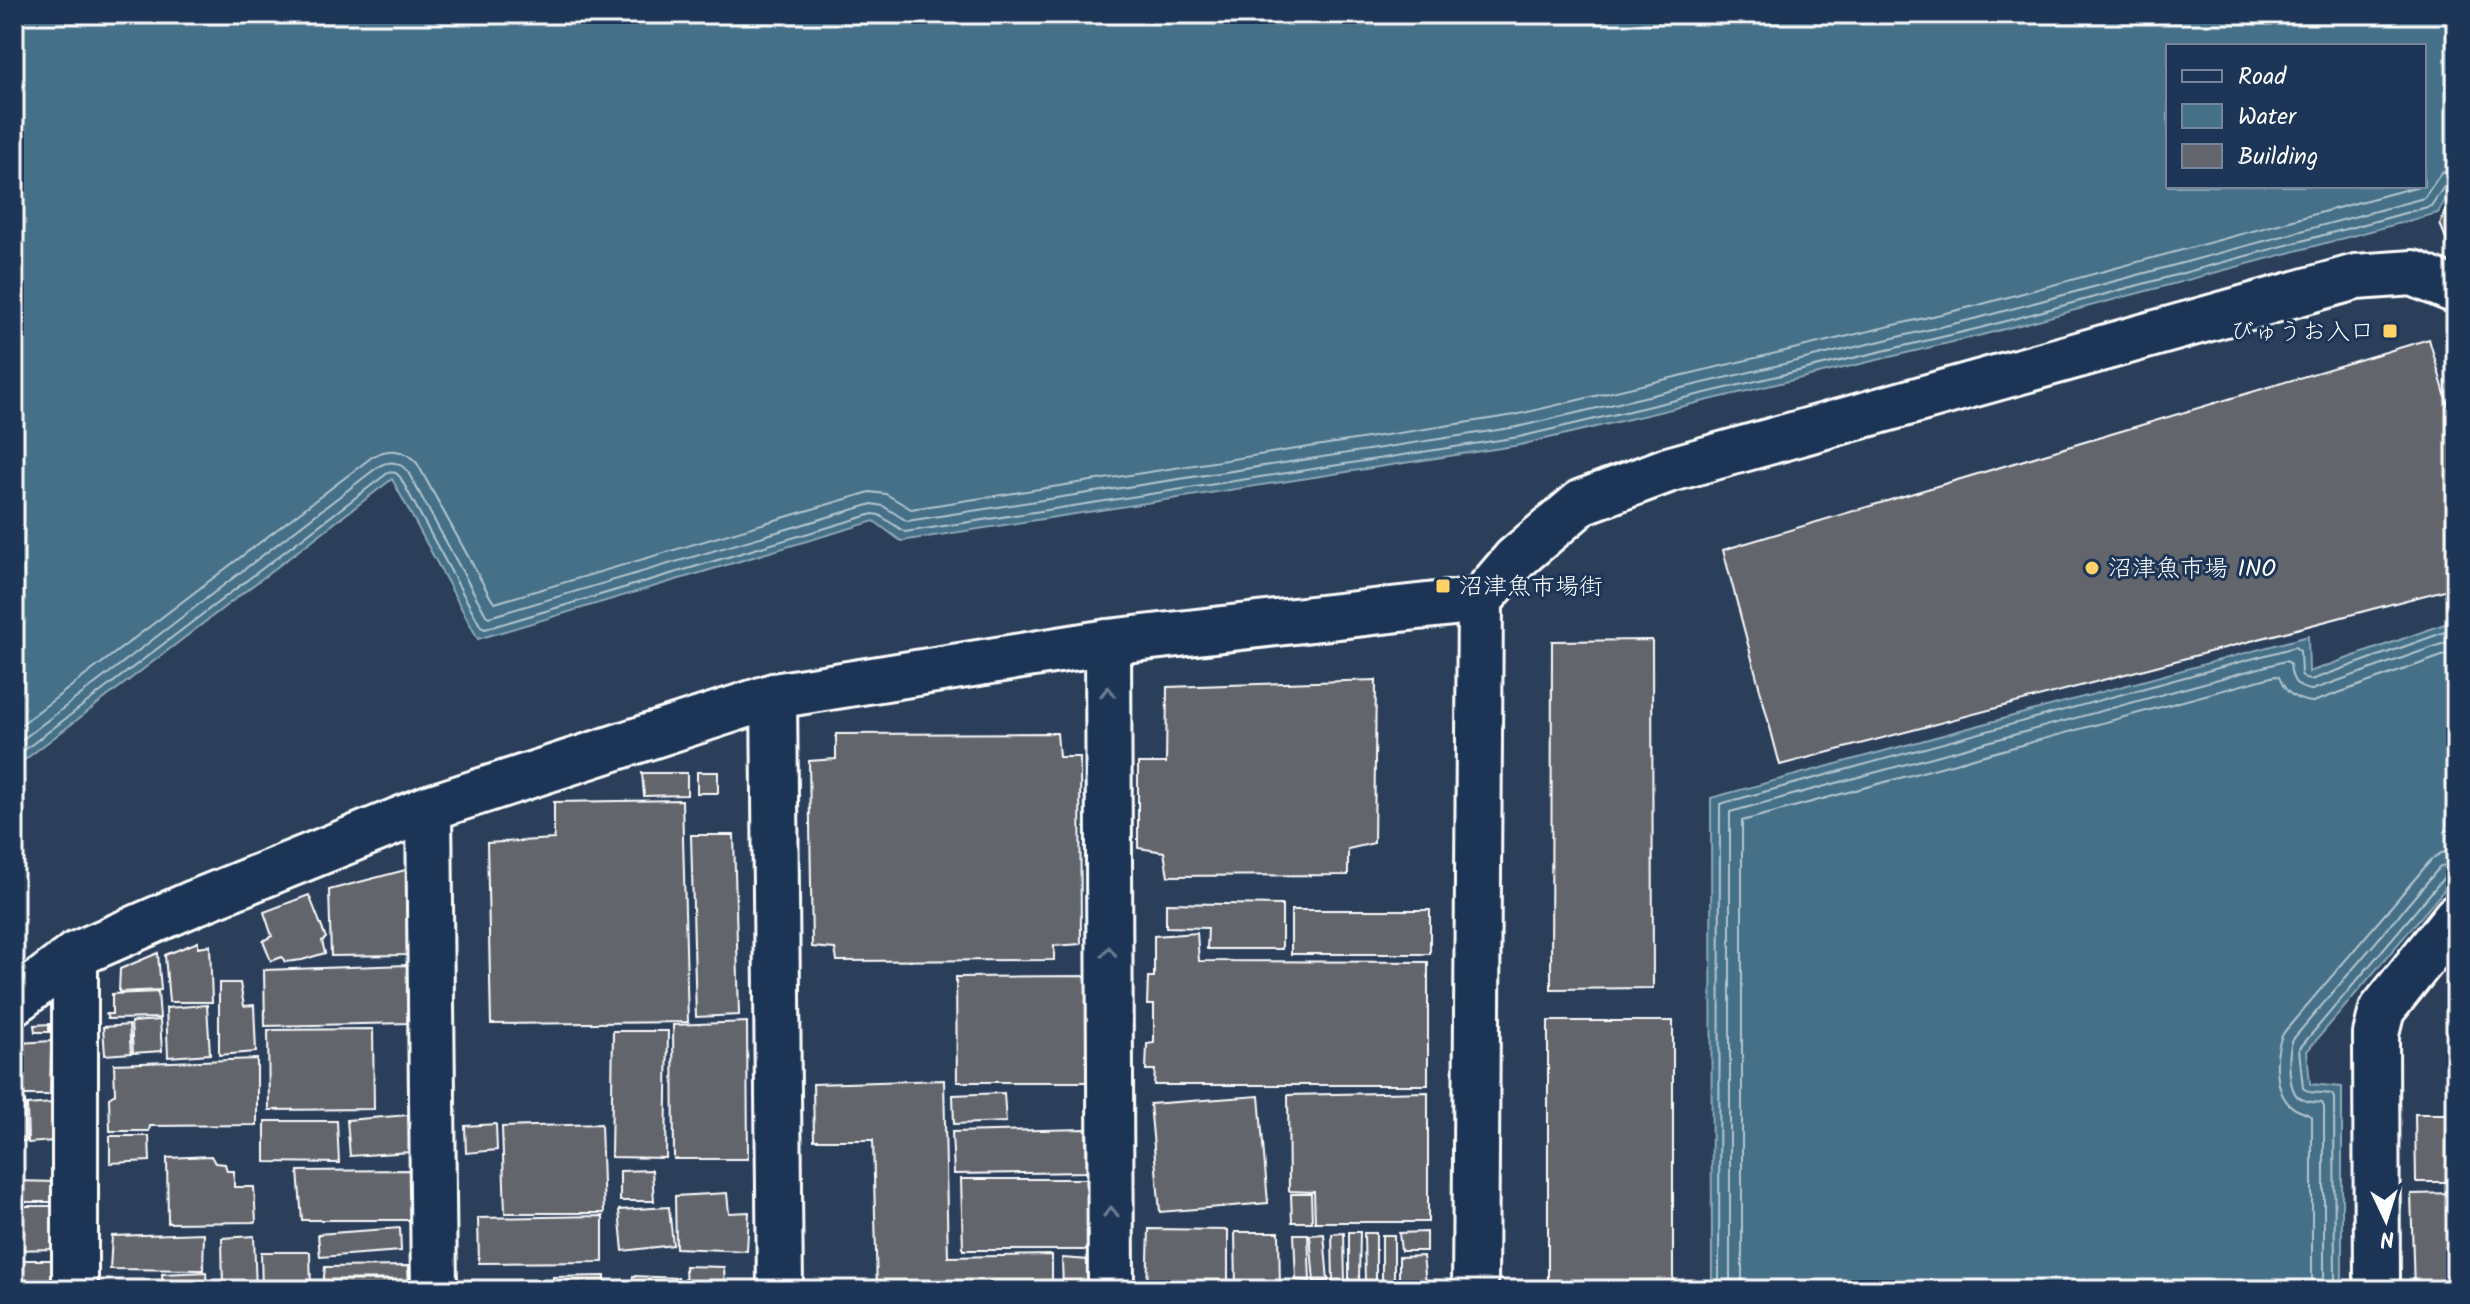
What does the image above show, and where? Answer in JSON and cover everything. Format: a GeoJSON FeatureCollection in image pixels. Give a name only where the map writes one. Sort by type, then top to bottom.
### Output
{"type":"FeatureCollection","features":[{"type":"Feature","properties":{"kind":"street"},"geometry":{"type":"LineString","coordinates":[[1475,1290],[1480,600],[1515,559],[1582,502],[1668,470],[2356,277],[2413,273],[2456,291]]}},
{"type":"Feature","properties":{"kind":"street"},"geometry":{"type":"LineString","coordinates":[[14,1002],[75,955],[429,808],[774,696],[1108,642],[1480,600]]}},
{"type":"Feature","properties":{"kind":"street"},"geometry":{"type":"LineString","coordinates":[[1108,642],[1111,1290]]}},
{"type":"Feature","properties":{"kind":"street"},"geometry":{"type":"LineString","coordinates":[[774,696],[780,1290]]}},
{"type":"Feature","properties":{"kind":"street"},"geometry":{"type":"LineString","coordinates":[[429,808],[434,1290]]}},
{"type":"Feature","properties":{"kind":"street"},"geometry":{"type":"LineString","coordinates":[[2377,1290],[2376,1034],[2382,1010],[2456,917]]}},
{"type":"Feature","properties":{"kind":"street"},"geometry":{"type":"LineString","coordinates":[[75,955],[75,1290]]}},
{"type":"Feature","properties":{"kind":"water"},"geometry":{"type":"Polygon","coordinates":[[[14,14],[2456,14],[2456,181],[2438,213],[1982,335],[1520,445],[901,541],[874,521],[478,639],[392,479],[14,768],[14,14]]]}},
{"type":"Feature","properties":{"kind":"water"},"geometry":{"type":"Polygon","coordinates":[[[2456,620],[2456,876],[2307,1051],[2310,1084],[2342,1087],[2342,1290],[1712,1290],[1711,798],[2308,636],[2309,672],[2456,620]]]}},
{"type":"Feature","properties":{"kind":"building"},"geometry":{"type":"Polygon","coordinates":[[[2456,190],[2456,262],[2440,224],[2456,190]]]}},
{"type":"Feature","properties":{"kind":"building","name":"沼津魚市場 INO"},"geometry":{"type":"Polygon","coordinates":[[[2429,339],[2456,432],[2456,587],[1780,765],[1723,550],[2429,339]]]}},
{"type":"Feature","properties":{"kind":"building"},"geometry":{"type":"Polygon","coordinates":[[[1652,640],[1653,988],[1551,989],[1552,641],[1652,640]]]}},
{"type":"Feature","properties":{"kind":"building"},"geometry":{"type":"Polygon","coordinates":[[[1376,680],[1374,843],[1348,849],[1348,875],[1168,876],[1164,852],[1138,848],[1138,763],[1166,763],[1167,687],[1376,680]]]}},
{"type":"Feature","properties":{"kind":"building"},"geometry":{"type":"Polygon","coordinates":[[[1057,733],[1059,757],[1080,757],[1081,944],[1054,946],[1054,960],[837,961],[835,949],[812,947],[809,761],[836,759],[836,734],[1057,733]]]}},
{"type":"Feature","properties":{"kind":"building"},"geometry":{"type":"Polygon","coordinates":[[[697,772],[718,772],[718,793],[697,793],[697,772]]]}},
{"type":"Feature","properties":{"kind":"building"},"geometry":{"type":"Polygon","coordinates":[[[642,773],[687,773],[687,795],[644,796],[642,773]]]}},
{"type":"Feature","properties":{"kind":"building"},"geometry":{"type":"Polygon","coordinates":[[[682,800],[688,1022],[491,1024],[487,843],[554,839],[554,802],[682,800]]]}},
{"type":"Feature","properties":{"kind":"building"},"geometry":{"type":"Polygon","coordinates":[[[691,835],[734,835],[739,1015],[696,1017],[691,835]]]}},
{"type":"Feature","properties":{"kind":"building"},"geometry":{"type":"Polygon","coordinates":[[[409,869],[407,955],[331,956],[329,890],[409,869]]]}},
{"type":"Feature","properties":{"kind":"building"},"geometry":{"type":"Polygon","coordinates":[[[309,895],[326,938],[322,941],[325,953],[302,960],[285,962],[282,957],[271,961],[263,941],[272,936],[264,912],[309,895]]]}},
{"type":"Feature","properties":{"kind":"building"},"geometry":{"type":"Polygon","coordinates":[[[1166,903],[1282,905],[1282,949],[1207,949],[1208,928],[1166,927],[1166,903]]]}},
{"type":"Feature","properties":{"kind":"building"},"geometry":{"type":"Polygon","coordinates":[[[1291,910],[1430,910],[1430,954],[1291,954],[1291,910]]]}},
{"type":"Feature","properties":{"kind":"building"},"geometry":{"type":"Polygon","coordinates":[[[1197,933],[1199,961],[1428,962],[1428,1085],[1154,1085],[1155,1070],[1146,1070],[1147,1044],[1154,1043],[1154,1005],[1147,1005],[1148,977],[1154,977],[1154,936],[1197,933]]]}},
{"type":"Feature","properties":{"kind":"building"},"geometry":{"type":"Polygon","coordinates":[[[198,942],[198,947],[210,945],[212,1002],[169,1002],[165,955],[198,942]]]}},
{"type":"Feature","properties":{"kind":"building"},"geometry":{"type":"Polygon","coordinates":[[[158,953],[161,990],[119,992],[120,969],[158,953]]]}},
{"type":"Feature","properties":{"kind":"building"},"geometry":{"type":"Polygon","coordinates":[[[407,965],[409,1023],[265,1026],[264,970],[407,965]]]}},
{"type":"Feature","properties":{"kind":"building"},"geometry":{"type":"Polygon","coordinates":[[[1090,976],[1090,1082],[957,1082],[956,977],[1090,976]]]}},
{"type":"Feature","properties":{"kind":"building"},"geometry":{"type":"Polygon","coordinates":[[[219,983],[240,983],[244,1006],[254,1005],[256,1052],[219,1055],[219,983]]]}},
{"type":"Feature","properties":{"kind":"building"},"geometry":{"type":"Polygon","coordinates":[[[158,992],[160,1018],[108,1019],[106,1014],[112,1014],[112,994],[158,992]]]}},
{"type":"Feature","properties":{"kind":"building"},"geometry":{"type":"Polygon","coordinates":[[[207,1005],[210,1054],[168,1057],[166,1008],[207,1005]]]}},
{"type":"Feature","properties":{"kind":"building"},"geometry":{"type":"Polygon","coordinates":[[[160,1020],[162,1051],[133,1053],[131,1022],[160,1020]]]}},
{"type":"Feature","properties":{"kind":"building"},"geometry":{"type":"Polygon","coordinates":[[[1548,1021],[1673,1021],[1673,1290],[1548,1290],[1548,1021]]]}},
{"type":"Feature","properties":{"kind":"building"},"geometry":{"type":"Polygon","coordinates":[[[747,1022],[748,1159],[674,1159],[673,1025],[747,1022]]]}},
{"type":"Feature","properties":{"kind":"building"},"geometry":{"type":"Polygon","coordinates":[[[49,1024],[49,1032],[35,1032],[34,1025],[49,1024]]]}},
{"type":"Feature","properties":{"kind":"building"},"geometry":{"type":"Polygon","coordinates":[[[129,1025],[131,1053],[105,1055],[103,1027],[129,1025]]]}},
{"type":"Feature","properties":{"kind":"building"},"geometry":{"type":"Polygon","coordinates":[[[373,1029],[374,1109],[269,1110],[268,1030],[373,1029]]]}},
{"type":"Feature","properties":{"kind":"building"},"geometry":{"type":"Polygon","coordinates":[[[613,1031],[668,1031],[666,1158],[611,1157],[613,1031]]]}},
{"type":"Feature","properties":{"kind":"building"},"geometry":{"type":"Polygon","coordinates":[[[51,1041],[50,1095],[14,1095],[14,1052],[19,1051],[19,1043],[51,1041]]]}},
{"type":"Feature","properties":{"kind":"building"},"geometry":{"type":"Polygon","coordinates":[[[257,1059],[257,1125],[150,1126],[149,1131],[110,1131],[109,1098],[115,1094],[114,1064],[257,1059]]]}},
{"type":"Feature","properties":{"kind":"building"},"geometry":{"type":"Polygon","coordinates":[[[944,1080],[948,1257],[1052,1255],[1052,1290],[877,1290],[873,1140],[814,1140],[813,1084],[944,1080]]]}},
{"type":"Feature","properties":{"kind":"building"},"geometry":{"type":"Polygon","coordinates":[[[1428,1092],[1428,1222],[1315,1222],[1314,1192],[1289,1191],[1288,1095],[1428,1092]]]}},
{"type":"Feature","properties":{"kind":"building"},"geometry":{"type":"Polygon","coordinates":[[[1004,1093],[1006,1122],[954,1124],[953,1095],[1004,1093]]]}},
{"type":"Feature","properties":{"kind":"building"},"geometry":{"type":"Polygon","coordinates":[[[1259,1096],[1268,1203],[1160,1212],[1150,1104],[1259,1096]]]}},
{"type":"Feature","properties":{"kind":"building"},"geometry":{"type":"Polygon","coordinates":[[[25,1102],[26,1141],[14,1141],[14,1103],[25,1102]]]}},
{"type":"Feature","properties":{"kind":"building"},"geometry":{"type":"Polygon","coordinates":[[[53,1103],[54,1141],[28,1143],[27,1105],[53,1103]]]}},
{"type":"Feature","properties":{"kind":"building"},"geometry":{"type":"Polygon","coordinates":[[[2415,1114],[2456,1114],[2456,1182],[2416,1182],[2415,1114]]]}},
{"type":"Feature","properties":{"kind":"building"},"geometry":{"type":"Polygon","coordinates":[[[408,1115],[411,1152],[350,1156],[347,1120],[408,1115]]]}},
{"type":"Feature","properties":{"kind":"building"},"geometry":{"type":"Polygon","coordinates":[[[265,1121],[337,1121],[339,1163],[265,1162],[265,1121]]]}},
{"type":"Feature","properties":{"kind":"building"},"geometry":{"type":"Polygon","coordinates":[[[496,1124],[497,1150],[466,1153],[465,1126],[496,1124]]]}},
{"type":"Feature","properties":{"kind":"building"},"geometry":{"type":"Polygon","coordinates":[[[601,1124],[604,1213],[505,1213],[502,1127],[601,1124]]]}},
{"type":"Feature","properties":{"kind":"building"},"geometry":{"type":"Polygon","coordinates":[[[1086,1129],[1087,1172],[954,1174],[952,1132],[1086,1129]]]}},
{"type":"Feature","properties":{"kind":"building"},"geometry":{"type":"Polygon","coordinates":[[[110,1136],[149,1136],[150,1161],[110,1163],[110,1136]]]}},
{"type":"Feature","properties":{"kind":"building"},"geometry":{"type":"Polygon","coordinates":[[[14,1155],[16,1181],[56,1182],[56,1202],[14,1202],[14,1155]]]}},
{"type":"Feature","properties":{"kind":"building"},"geometry":{"type":"Polygon","coordinates":[[[211,1156],[215,1163],[225,1164],[227,1171],[234,1171],[234,1187],[254,1187],[256,1222],[168,1223],[167,1158],[211,1156]]]}},
{"type":"Feature","properties":{"kind":"building"},"geometry":{"type":"Polygon","coordinates":[[[411,1170],[412,1220],[302,1220],[298,1171],[411,1170]]]}},
{"type":"Feature","properties":{"kind":"building"},"geometry":{"type":"Polygon","coordinates":[[[652,1170],[654,1201],[620,1201],[620,1171],[652,1170]]]}},
{"type":"Feature","properties":{"kind":"building"},"geometry":{"type":"Polygon","coordinates":[[[961,1179],[1094,1179],[1095,1250],[963,1250],[961,1179]]]}},
{"type":"Feature","properties":{"kind":"building"},"geometry":{"type":"Polygon","coordinates":[[[727,1193],[729,1213],[749,1212],[747,1251],[676,1248],[675,1196],[727,1193]]]}},
{"type":"Feature","properties":{"kind":"building"},"geometry":{"type":"Polygon","coordinates":[[[2456,1193],[2456,1290],[2414,1290],[2411,1194],[2456,1193]]]}},
{"type":"Feature","properties":{"kind":"building"},"geometry":{"type":"Polygon","coordinates":[[[1291,1194],[1311,1194],[1312,1222],[1292,1222],[1291,1194]]]}},
{"type":"Feature","properties":{"kind":"building"},"geometry":{"type":"Polygon","coordinates":[[[14,1206],[54,1206],[54,1249],[14,1250],[14,1206]]]}},
{"type":"Feature","properties":{"kind":"building"},"geometry":{"type":"Polygon","coordinates":[[[669,1207],[673,1245],[623,1251],[619,1210],[669,1207]]]}},
{"type":"Feature","properties":{"kind":"building"},"geometry":{"type":"Polygon","coordinates":[[[603,1216],[603,1262],[479,1263],[478,1218],[603,1216]]]}},
{"type":"Feature","properties":{"kind":"building"},"geometry":{"type":"Polygon","coordinates":[[[400,1228],[401,1251],[320,1257],[318,1234],[400,1228]]]}},
{"type":"Feature","properties":{"kind":"building"},"geometry":{"type":"Polygon","coordinates":[[[1149,1229],[1228,1230],[1228,1290],[1147,1290],[1149,1229]]]}},
{"type":"Feature","properties":{"kind":"building"},"geometry":{"type":"Polygon","coordinates":[[[1235,1232],[1279,1232],[1280,1290],[1236,1290],[1235,1232]]]}},
{"type":"Feature","properties":{"kind":"building"},"geometry":{"type":"Polygon","coordinates":[[[1349,1232],[1360,1232],[1359,1283],[1349,1284],[1349,1232]]]}},
{"type":"Feature","properties":{"kind":"building"},"geometry":{"type":"Polygon","coordinates":[[[1426,1232],[1426,1251],[1401,1251],[1399,1233],[1426,1232]]]}},
{"type":"Feature","properties":{"kind":"building"},"geometry":{"type":"Polygon","coordinates":[[[204,1233],[203,1270],[110,1269],[112,1236],[204,1233]]]}},
{"type":"Feature","properties":{"kind":"building"},"geometry":{"type":"Polygon","coordinates":[[[1344,1233],[1345,1284],[1333,1284],[1332,1234],[1344,1233]]]}},
{"type":"Feature","properties":{"kind":"building"},"geometry":{"type":"Polygon","coordinates":[[[1364,1233],[1376,1233],[1376,1283],[1365,1283],[1364,1233]]]}},
{"type":"Feature","properties":{"kind":"building"},"geometry":{"type":"Polygon","coordinates":[[[1294,1234],[1308,1234],[1310,1281],[1296,1280],[1294,1234]]]}},
{"type":"Feature","properties":{"kind":"building"},"geometry":{"type":"Polygon","coordinates":[[[1324,1234],[1328,1281],[1314,1282],[1310,1235],[1324,1234]]]}},
{"type":"Feature","properties":{"kind":"building"},"geometry":{"type":"Polygon","coordinates":[[[1382,1235],[1394,1235],[1394,1282],[1382,1282],[1382,1235]]]}},
{"type":"Feature","properties":{"kind":"building"},"geometry":{"type":"Polygon","coordinates":[[[254,1236],[256,1290],[223,1290],[222,1238],[254,1236]]]}},
{"type":"Feature","properties":{"kind":"building"},"geometry":{"type":"Polygon","coordinates":[[[261,1252],[310,1252],[311,1290],[262,1290],[261,1252]]]}},
{"type":"Feature","properties":{"kind":"building"},"geometry":{"type":"Polygon","coordinates":[[[1423,1256],[1426,1283],[1399,1285],[1399,1257],[1423,1256]]]}},
{"type":"Feature","properties":{"kind":"building"},"geometry":{"type":"Polygon","coordinates":[[[1062,1258],[1089,1260],[1089,1290],[1063,1290],[1062,1258]]]}},
{"type":"Feature","properties":{"kind":"building"},"geometry":{"type":"Polygon","coordinates":[[[14,1260],[51,1260],[51,1290],[14,1290],[14,1260]]]}},
{"type":"Feature","properties":{"kind":"building"},"geometry":{"type":"Polygon","coordinates":[[[408,1266],[409,1286],[323,1286],[325,1267],[408,1266]]]}},
{"type":"Feature","properties":{"kind":"building"},"geometry":{"type":"Polygon","coordinates":[[[685,1266],[724,1267],[725,1290],[686,1290],[685,1266]]]}},
{"type":"Feature","properties":{"kind":"building"},"geometry":{"type":"Polygon","coordinates":[[[206,1272],[207,1290],[163,1290],[162,1274],[206,1272]]]}},
{"type":"Feature","properties":{"kind":"building"},"geometry":{"type":"Polygon","coordinates":[[[605,1276],[605,1290],[553,1290],[553,1277],[605,1276]]]}},
{"type":"Feature","properties":{"kind":"building"},"geometry":{"type":"Polygon","coordinates":[[[633,1276],[678,1278],[678,1290],[631,1290],[633,1276]]]}},
{"type":"Feature","properties":{"kind":"building"},"geometry":{"type":"Polygon","coordinates":[[[160,1284],[160,1290],[107,1290],[107,1286],[160,1284]]]}},
{"type":"Feature","properties":{"kind":"place","name":"びゅうお入口"},"geometry":{"type":"Point","coordinates":[2390,331]}},
{"type":"Feature","properties":{"kind":"place","name":"沼津魚市場 INO"},"geometry":{"type":"Point","coordinates":[2092,568]}},
{"type":"Feature","properties":{"kind":"place","name":"沼津魚市場街"},"geometry":{"type":"Point","coordinates":[1443,586]}}]}
